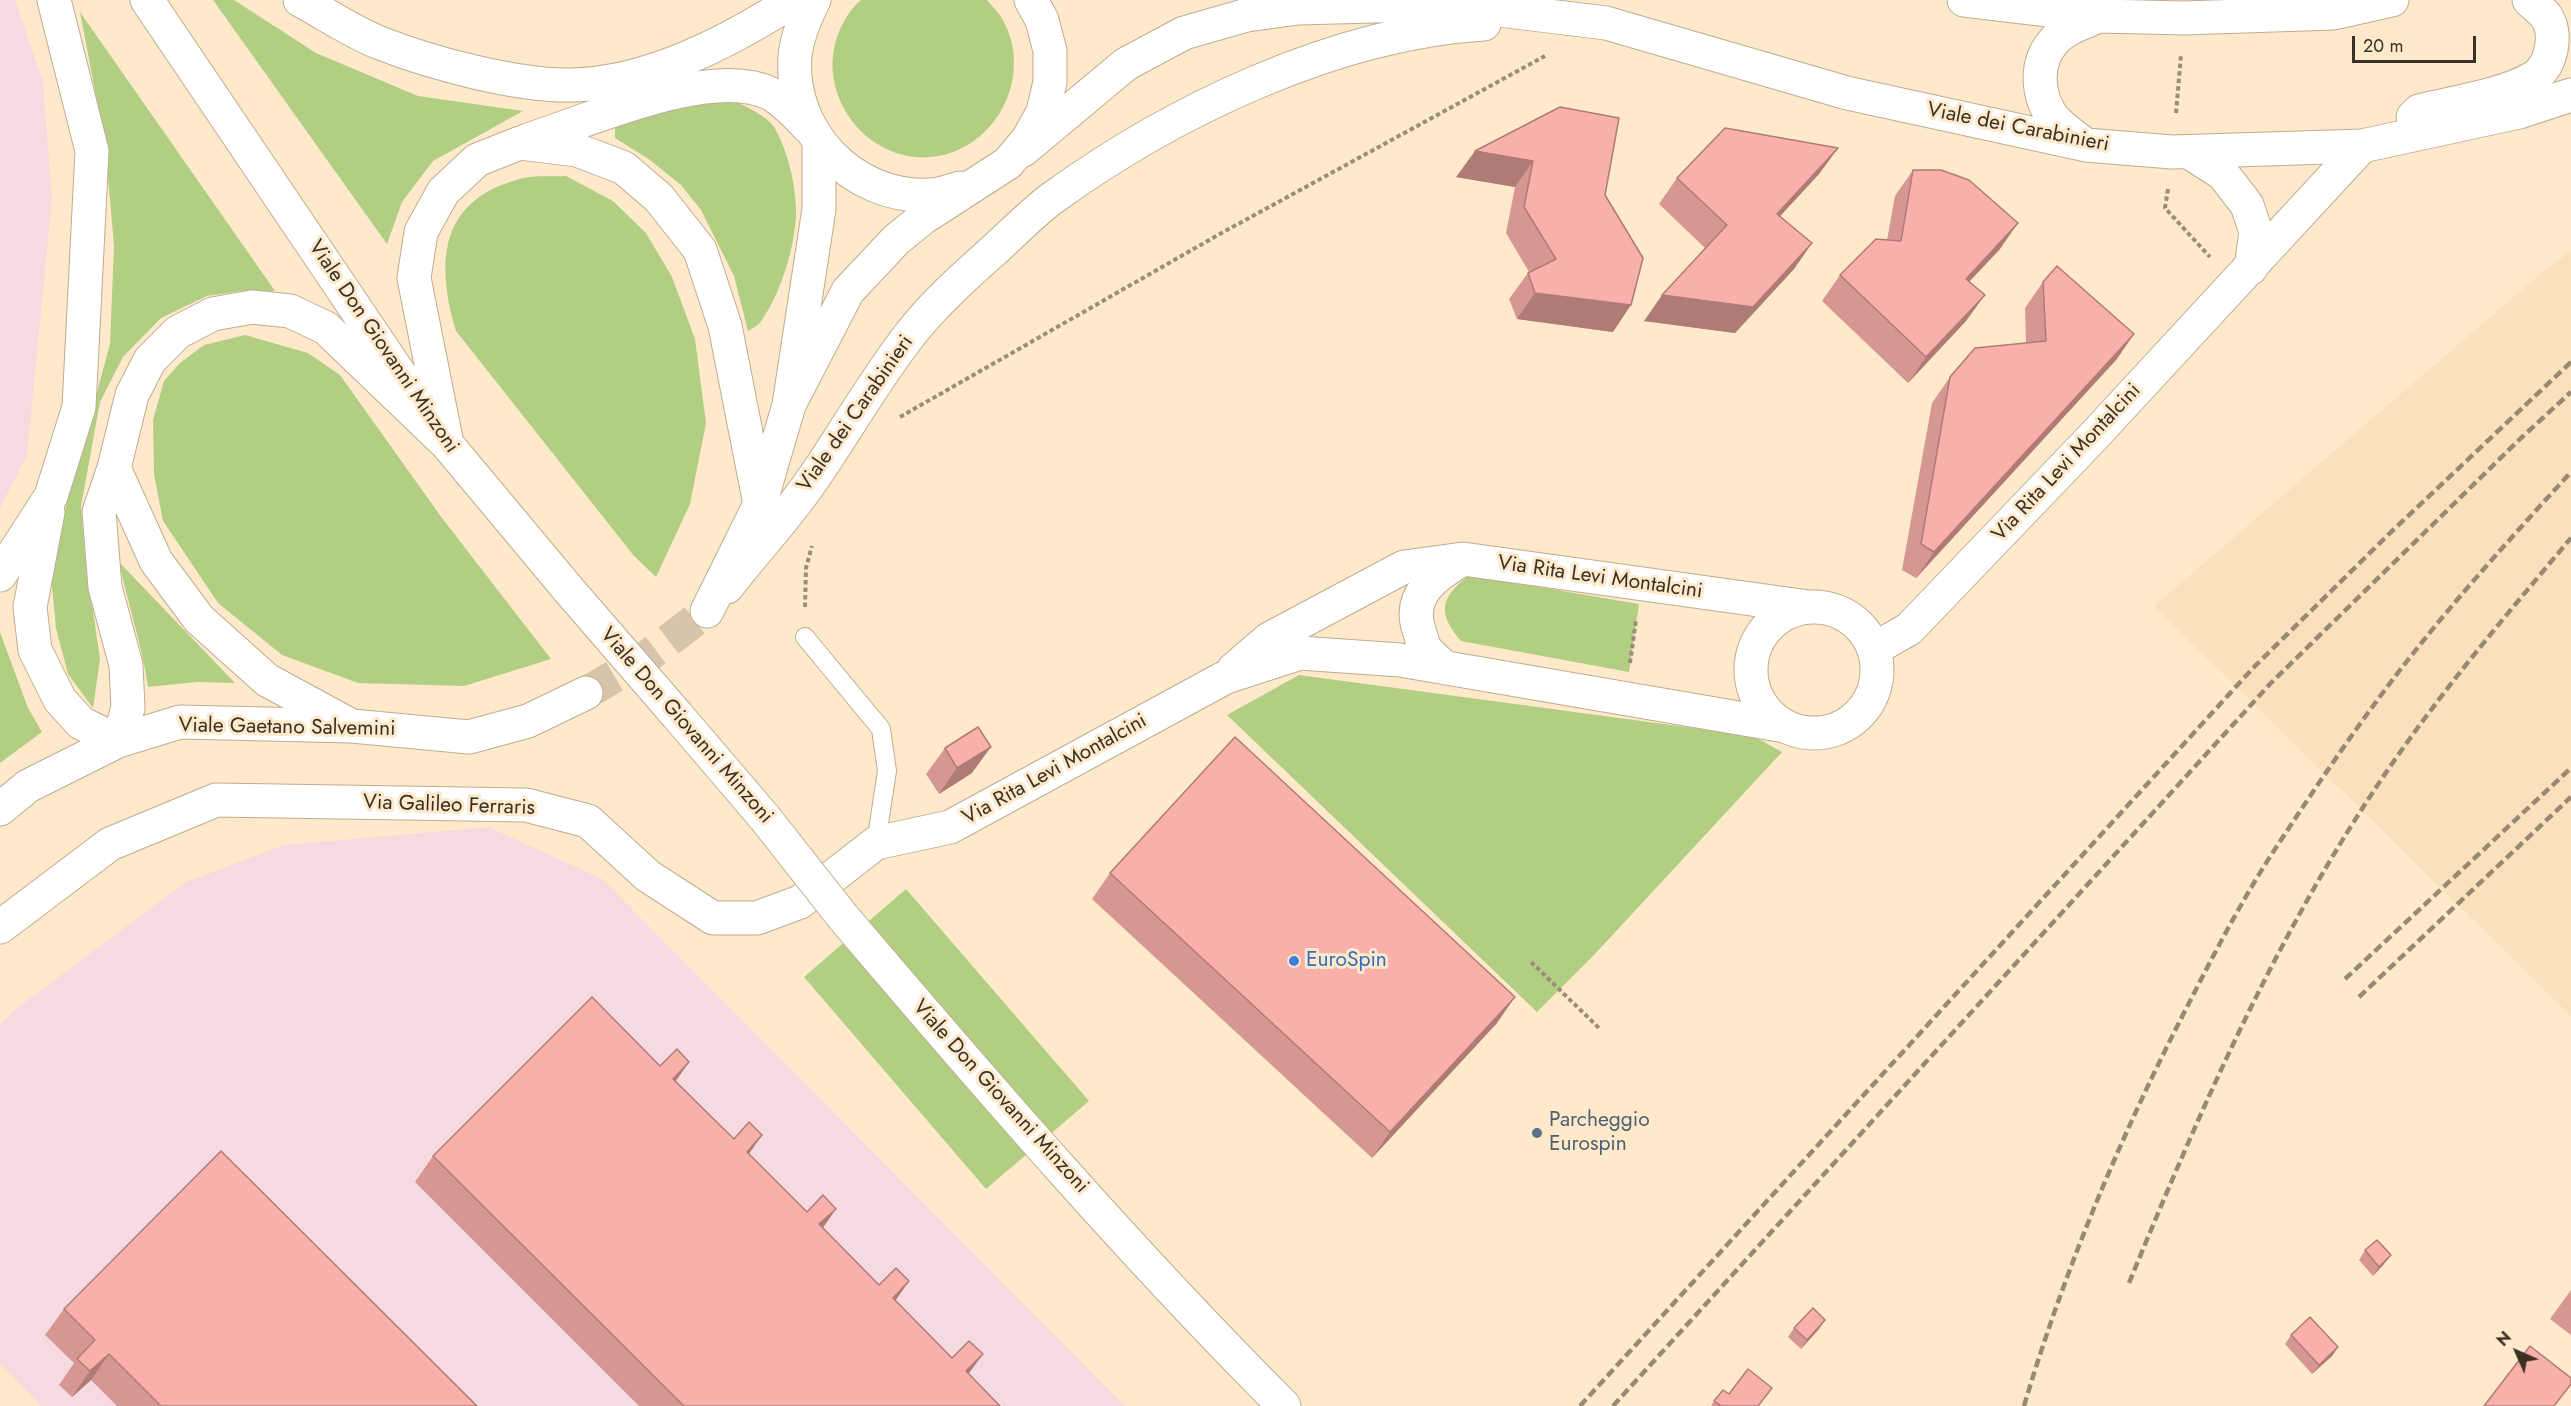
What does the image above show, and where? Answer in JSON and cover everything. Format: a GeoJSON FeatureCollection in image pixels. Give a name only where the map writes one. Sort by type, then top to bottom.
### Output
{"type":"FeatureCollection","features":[{"type":"Feature","properties":{"kind":"main road"},"geometry":{"type":"LineString","coordinates":[[54,0],[92,151],[79,407],[51,496],[30,607],[35,650],[60,700],[81,723],[118,741],[128,708],[126,665],[105,586],[99,512],[114,468],[132,395],[150,360],[178,332],[213,314],[252,307],[290,311],[327,328],[447,444]]}},
{"type":"Feature","properties":{"kind":"main road","name":"Viale Don Giovanni Minzoni"},"geometry":{"type":"LineString","coordinates":[[147,0],[447,444],[765,818],[843,916],[926,1014],[1195,1317],[1284,1406]]}},
{"type":"Feature","properties":{"kind":"main road"},"geometry":{"type":"LineString","coordinates":[[300,0],[379,42],[456,66],[536,84],[573,86],[633,76],[693,54],[745,31],[794,0]]}},
{"type":"Feature","properties":{"kind":"main road"},"geometry":{"type":"LineString","coordinates":[[760,504],[789,405],[819,209],[816,138],[804,116],[796,86],[795,55],[802,25],[814,0]]}},
{"type":"Feature","properties":{"kind":"main road"},"geometry":{"type":"LineString","coordinates":[[789,405],[848,291],[896,240],[923,218],[1008,163],[1028,140],[1042,112],[1050,82],[1050,51],[1042,20],[1031,0]]}},
{"type":"Feature","properties":{"kind":"main road"},"geometry":{"type":"LineString","coordinates":[[1964,0],[2099,16],[2184,18],[2334,13],[2392,0]]}},
{"type":"Feature","properties":{"kind":"main road"},"geometry":{"type":"LineString","coordinates":[[2393,138],[2419,111],[2509,88],[2536,76],[2549,57],[2553,39],[2547,18],[2529,0]]}},
{"type":"Feature","properties":{"kind":"main road","name":"Viale dei Carabinieri"},"geometry":{"type":"LineString","coordinates":[[1008,163],[1126,64],[1184,33],[1247,15],[1298,8],[1450,4],[1606,23],[1847,93],[2086,146],[2189,152],[2362,146],[2519,112],[2571,95]]}},
{"type":"Feature","properties":{"kind":"main road"},"geometry":{"type":"LineString","coordinates":[[2086,146],[2055,120],[2041,98],[2040,79],[2043,56],[2054,41],[2068,29],[2099,16]]}},
{"type":"Feature","properties":{"kind":"main road","name":"Viale dei Carabinieri"},"geometry":{"type":"LineString","coordinates":[[760,504],[707,611],[810,484],[870,388],[914,330],[973,269],[1049,201],[1130,146],[1197,109],[1280,73],[1386,38],[1446,26],[1579,20]]}},
{"type":"Feature","properties":{"kind":"main road"},"geometry":{"type":"LineString","coordinates":[[447,444],[414,278],[421,232],[443,192],[477,160],[618,109],[689,90],[725,84],[770,94],[789,107],[849,173],[888,191],[930,195],[972,186]]}},
{"type":"Feature","properties":{"kind":"main road"},"geometry":{"type":"LineString","coordinates":[[520,143],[577,150],[624,168],[659,198],[700,250],[725,326],[760,504]]}},
{"type":"Feature","properties":{"kind":"main road","name":"Via Rita Levi Montalcini"},"geometry":{"type":"LineString","coordinates":[[1874,650],[1909,629],[2251,268],[2362,146]]}},
{"type":"Feature","properties":{"kind":"main road"},"geometry":{"type":"LineString","coordinates":[[2189,152],[2223,174],[2247,205],[2256,232],[2251,268]]}},
{"type":"Feature","properties":{"kind":"main road"},"geometry":{"type":"LineString","coordinates":[[114,468],[156,561],[199,619],[267,680],[352,726]]}},
{"type":"Feature","properties":{"kind":"main road"},"geometry":{"type":"LineString","coordinates":[[0,575],[51,496]]}},
{"type":"Feature","properties":{"kind":"main road"},"geometry":{"type":"LineString","coordinates":[[1445,668],[1424,647],[1417,625],[1416,608],[1423,589],[1429,582],[1463,559]]}},
{"type":"Feature","properties":{"kind":"main road","name":"Via Rita Levi Montalcini"},"geometry":{"type":"LineString","coordinates":[[876,843],[950,827],[1226,676],[1300,653],[1400,660],[1785,726],[1803,733],[1822,733],[1840,728],[1857,718],[1868,703],[1875,686],[1878,668],[1874,650],[1864,631],[1849,617],[1830,609],[1463,559],[1404,567],[1269,639],[1226,676]]}},
{"type":"Feature","properties":{"kind":"main road","name":"Via Rita Levi Montalcini"},"geometry":{"type":"LineString","coordinates":[[1785,726],[1768,714],[1757,697],[1751,678],[1752,657],[1760,638],[1772,623],[1790,612],[1809,607]]}},
{"type":"Feature","properties":{"kind":"main road","name":"Viale Gaetano Salvemini"},"geometry":{"type":"LineString","coordinates":[[0,809],[28,786],[118,741],[180,722],[352,726],[469,737],[528,721],[586,693]]}},
{"type":"Feature","properties":{"kind":"main road","name":"Via Galileo Ferraris"},"geometry":{"type":"LineString","coordinates":[[0,927],[110,844],[216,800],[526,805],[588,821],[648,876],[713,918],[757,918],[800,902],[876,843]]}},
{"type":"Feature","properties":{"kind":"lane"},"geometry":{"type":"LineString","coordinates":[[805,638],[881,729],[887,771],[876,843]]}},
{"type":"Feature","properties":{"kind":"path"},"geometry":{"type":"LineString","coordinates":[[891,422],[1218,235],[1547,55]]}},
{"type":"Feature","properties":{"kind":"path"},"geometry":{"type":"LineString","coordinates":[[805,638],[806,568],[814,537]]}},
{"type":"Feature","properties":{"kind":"path"},"geometry":{"type":"LineString","coordinates":[[1624,699],[1642,583]]}},
{"type":"Feature","properties":{"kind":"path"},"geometry":{"type":"LineString","coordinates":[[1531,962],[1599,1028]]}},
{"type":"Feature","properties":{"kind":"shaded area"},"geometry":{"type":"Polygon","coordinates":[[[0,0],[15,0],[43,82],[52,199],[27,455],[0,508],[0,0]]]}},
{"type":"Feature","properties":{"kind":"shaded area"},"geometry":{"type":"Polygon","coordinates":[[[2571,251],[2571,1016],[2154,606],[2551,265],[2571,251]]]}},
{"type":"Feature","properties":{"kind":"shaded area"},"geometry":{"type":"Polygon","coordinates":[[[489,827],[602,879],[1125,1406],[41,1406],[0,1363],[0,1025],[17,1008],[186,882],[284,845],[489,827]]]}},
{"type":"Feature","properties":{"kind":"green space"},"geometry":{"type":"Polygon","coordinates":[[[213,0],[234,0],[316,53],[418,96],[523,111],[433,161],[402,202],[387,244],[213,0]]]}},
{"type":"Feature","properties":{"kind":"green space"},"geometry":{"type":"Polygon","coordinates":[[[861,0],[987,0],[1004,22],[1011,40],[1014,58],[1013,77],[1009,94],[1001,111],[976,139],[960,149],[938,156],[917,157],[897,153],[878,144],[861,131],[848,115],[838,96],[833,74],[833,54],[843,24],[861,0]]]}},
{"type":"Feature","properties":{"kind":"green space"},"geometry":{"type":"Polygon","coordinates":[[[80,12],[275,291],[242,291],[207,296],[161,318],[123,357],[100,402],[81,506],[85,556],[100,659],[93,708],[68,674],[56,628],[50,565],[110,344],[114,246],[105,143],[80,12]]]}},
{"type":"Feature","properties":{"kind":"green space"},"geometry":{"type":"Polygon","coordinates":[[[728,98],[759,114],[774,127],[791,170],[795,194],[795,229],[785,270],[769,309],[758,325],[748,331],[734,276],[701,210],[681,185],[650,160],[615,138],[615,127],[666,110],[728,98]]]}},
{"type":"Feature","properties":{"kind":"green space"},"geometry":{"type":"Polygon","coordinates":[[[566,176],[613,201],[646,233],[672,277],[695,339],[706,423],[690,504],[656,577],[634,556],[456,331],[449,305],[446,256],[451,235],[460,216],[475,200],[496,187],[529,177],[566,176]]]}},
{"type":"Feature","properties":{"kind":"green space"},"geometry":{"type":"Polygon","coordinates":[[[245,335],[308,353],[340,375],[442,518],[551,659],[464,686],[358,683],[282,655],[218,603],[163,521],[154,474],[153,420],[164,381],[180,363],[204,345],[245,335]]]}},
{"type":"Feature","properties":{"kind":"green space"},"geometry":{"type":"Polygon","coordinates":[[[119,562],[235,683],[197,682],[148,687],[119,562]]]}},
{"type":"Feature","properties":{"kind":"green space"},"geometry":{"type":"Polygon","coordinates":[[[1469,575],[1639,604],[1629,672],[1461,641],[1448,622],[1445,606],[1452,591],[1469,575]]]}},
{"type":"Feature","properties":{"kind":"green space"},"geometry":{"type":"Polygon","coordinates":[[[0,632],[28,708],[42,732],[0,763],[0,632]]]}},
{"type":"Feature","properties":{"kind":"green space"},"geometry":{"type":"Polygon","coordinates":[[[1299,675],[1753,736],[1782,752],[1594,955],[1537,1012],[1227,715],[1299,675]]]}},
{"type":"Feature","properties":{"kind":"green space"},"geometry":{"type":"Polygon","coordinates":[[[906,889],[1089,1101],[986,1189],[804,977],[906,889]]]}},
{"type":"Feature","properties":{"kind":"building"},"geometry":{"type":"Polygon","coordinates":[[[1560,107],[1619,118],[1605,195],[1643,258],[1631,305],[1535,293],[1528,273],[1556,259],[1524,207],[1533,161],[1475,151],[1560,107]]]}},
{"type":"Feature","properties":{"kind":"building"},"geometry":{"type":"Polygon","coordinates":[[[1725,128],[1838,148],[1777,214],[1812,243],[1753,307],[1662,295],[1727,225],[1677,178],[1725,128]]]}},
{"type":"Feature","properties":{"kind":"building"},"geometry":{"type":"Polygon","coordinates":[[[1913,170],[1941,170],[1969,180],[2018,223],[1966,279],[1985,295],[1926,357],[1840,275],[1876,239],[1901,241],[1913,170]]]}},
{"type":"Feature","properties":{"kind":"building"},"geometry":{"type":"Polygon","coordinates":[[[2057,266],[2134,334],[1934,552],[1921,544],[1950,377],[1975,348],[2046,341],[2043,282],[2057,266]]]}},
{"type":"Feature","properties":{"kind":"building"},"geometry":{"type":"Polygon","coordinates":[[[978,727],[991,747],[957,768],[945,748],[978,727]]]}},
{"type":"Feature","properties":{"kind":"building","name":"EuroSpin"},"geometry":{"type":"Polygon","coordinates":[[[1235,737],[1515,997],[1390,1132],[1110,873],[1235,737]]]}},
{"type":"Feature","properties":{"kind":"building"},"geometry":{"type":"Polygon","coordinates":[[[592,997],[660,1066],[677,1049],[689,1062],[673,1079],[734,1139],[749,1122],[762,1135],[747,1152],[807,1212],[823,1195],[836,1209],[819,1224],[879,1285],[896,1268],[909,1281],[893,1298],[952,1358],[969,1341],[983,1354],[966,1371],[1000,1406],[684,1406],[433,1156],[592,997]]]}},
{"type":"Feature","properties":{"kind":"building"},"geometry":{"type":"Polygon","coordinates":[[[221,1151],[477,1406],[161,1406],[109,1354],[90,1371],[77,1359],[95,1340],[64,1309],[221,1151]]]}},
{"type":"Feature","properties":{"kind":"building"},"geometry":{"type":"Polygon","coordinates":[[[2377,1240],[2391,1255],[2379,1267],[2365,1250],[2377,1240]]]}},
{"type":"Feature","properties":{"kind":"building"},"geometry":{"type":"Polygon","coordinates":[[[1813,1308],[1825,1320],[1807,1340],[1794,1328],[1813,1308]]]}},
{"type":"Feature","properties":{"kind":"building"},"geometry":{"type":"Polygon","coordinates":[[[2310,1317],[2338,1347],[2319,1365],[2291,1335],[2310,1317]]]}},
{"type":"Feature","properties":{"kind":"building"},"geometry":{"type":"Polygon","coordinates":[[[2530,1346],[2571,1378],[2571,1384],[2554,1406],[2484,1406],[2530,1346]]]}},
{"type":"Feature","properties":{"kind":"building"},"geometry":{"type":"Polygon","coordinates":[[[1748,1369],[1772,1388],[1758,1406],[1720,1406],[1714,1401],[1723,1390],[1729,1394],[1748,1369]]]}},
{"type":"Feature","properties":{"kind":"tunnel"},"geometry":{"type":"LineString","coordinates":[[586,693],[644,659],[707,611]]}},
{"type":"Feature","properties":{"kind":"railway"},"geometry":{"type":"LineString","coordinates":[[1580,1406],[2253,668],[2389,534],[2571,362]]}},
{"type":"Feature","properties":{"kind":"railway"},"geometry":{"type":"LineString","coordinates":[[1613,1406],[2270,684],[2571,392]]}},
{"type":"Feature","properties":{"kind":"railway"},"geometry":{"type":"LineString","coordinates":[[2024,1406],[2058,1303],[2118,1152],[2188,1005],[2254,882],[2329,768],[2400,670],[2474,580],[2571,472]]}},
{"type":"Feature","properties":{"kind":"railway"},"geometry":{"type":"LineString","coordinates":[[2129,1283],[2182,1156],[2239,1031],[2302,909],[2336,850],[2419,726],[2468,662],[2571,538]]}},
{"type":"Feature","properties":{"kind":"railway"},"geometry":{"type":"LineString","coordinates":[[2345,979],[2571,768]]}},
{"type":"Feature","properties":{"kind":"railway"},"geometry":{"type":"LineString","coordinates":[[2359,997],[2571,797]]}},
{"type":"Feature","properties":{"kind":"place","name":"EuroSpin"},"geometry":{"type":"Point","coordinates":[1294,961]}},
{"type":"Feature","properties":{"kind":"place","name":"Parcheggio Eurospin"},"geometry":{"type":"Point","coordinates":[1537,1133]}}]}
